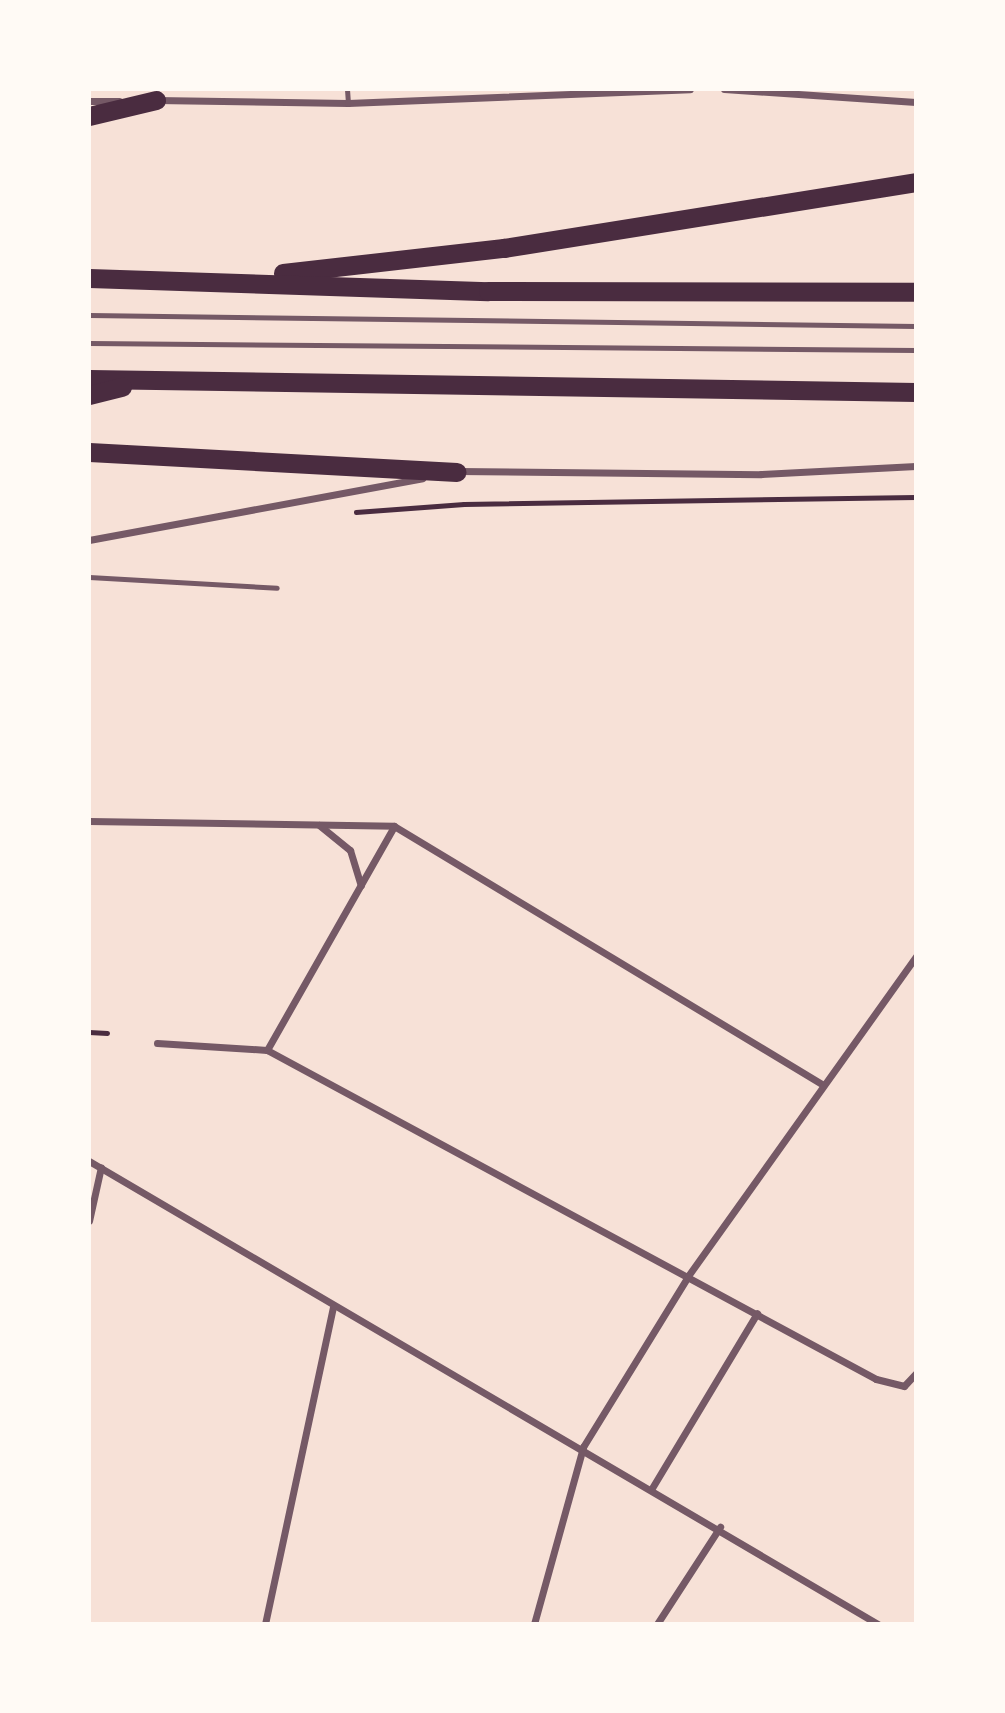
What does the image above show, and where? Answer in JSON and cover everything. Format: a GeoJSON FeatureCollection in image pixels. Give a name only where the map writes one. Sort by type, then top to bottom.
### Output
{"type":"FeatureCollection","features":[{"type":"Feature","properties":{"kind":"highway"},"geometry":{"type":"LineString","coordinates":[[89,116],[156,100]]}},
{"type":"Feature","properties":{"kind":"highway"},"geometry":{"type":"LineString","coordinates":[[224,280],[504,248],[916,182]]}},
{"type":"Feature","properties":{"kind":"highway"},"geometry":{"type":"LineString","coordinates":[[89,278],[224,280],[488,291],[916,292]]}},
{"type":"Feature","properties":{"kind":"highway"},"geometry":{"type":"LineString","coordinates":[[89,379],[916,392]]}},
{"type":"Feature","properties":{"kind":"highway"},"geometry":{"type":"LineString","coordinates":[[89,395],[154,380]]}},
{"type":"Feature","properties":{"kind":"highway"},"geometry":{"type":"LineString","coordinates":[[89,439],[156,452]]}},
{"type":"Feature","properties":{"kind":"highway"},"geometry":{"type":"LineString","coordinates":[[89,452],[156,452],[456,471]]}},
{"type":"Feature","properties":{"kind":"street"},"geometry":{"type":"LineString","coordinates":[[89,101],[348,103],[690,89]]}},
{"type":"Feature","properties":{"kind":"street"},"geometry":{"type":"LineString","coordinates":[[724,89],[916,102]]}},
{"type":"Feature","properties":{"kind":"street"},"geometry":{"type":"LineString","coordinates":[[89,540],[456,471],[761,474],[916,466]]}},
{"type":"Feature","properties":{"kind":"street"},"geometry":{"type":"LineString","coordinates":[[89,821],[394,826],[822,1084]]}},
{"type":"Feature","properties":{"kind":"street"},"geometry":{"type":"LineString","coordinates":[[319,825],[350,850],[360,885]]}},
{"type":"Feature","properties":{"kind":"street"},"geometry":{"type":"LineString","coordinates":[[267,1050],[394,826]]}},
{"type":"Feature","properties":{"kind":"street"},"geometry":{"type":"LineString","coordinates":[[534,1624],[583,1447],[688,1276],[822,1084],[916,956]]}},
{"type":"Feature","properties":{"kind":"street"},"geometry":{"type":"LineString","coordinates":[[157,1043],[267,1050],[876,1379],[904,1386],[916,1373]]}},
{"type":"Feature","properties":{"kind":"street"},"geometry":{"type":"LineString","coordinates":[[89,1161],[333,1307],[720,1527],[878,1624]]}},
{"type":"Feature","properties":{"kind":"street"},"geometry":{"type":"LineString","coordinates":[[89,1221],[101,1167]]}},
{"type":"Feature","properties":{"kind":"street"},"geometry":{"type":"LineString","coordinates":[[265,1624],[333,1307]]}},
{"type":"Feature","properties":{"kind":"street"},"geometry":{"type":"LineString","coordinates":[[652,1488],[757,1313]]}},
{"type":"Feature","properties":{"kind":"street"},"geometry":{"type":"LineString","coordinates":[[657,1624],[720,1527]]}},
{"type":"Feature","properties":{"kind":"lane"},"geometry":{"type":"LineString","coordinates":[[346,89],[348,103]]}},
{"type":"Feature","properties":{"kind":"lane"},"geometry":{"type":"LineString","coordinates":[[89,315],[916,326]]}},
{"type":"Feature","properties":{"kind":"lane"},"geometry":{"type":"LineString","coordinates":[[89,343],[916,350]]}},
{"type":"Feature","properties":{"kind":"lane"},"geometry":{"type":"LineString","coordinates":[[89,577],[277,588]]}},
{"type":"Feature","properties":{"kind":"path"},"geometry":{"type":"LineString","coordinates":[[349,513],[464,504],[916,497]]}},
{"type":"Feature","properties":{"kind":"path"},"geometry":{"type":"LineString","coordinates":[[89,1032],[107,1033]]}}]}
